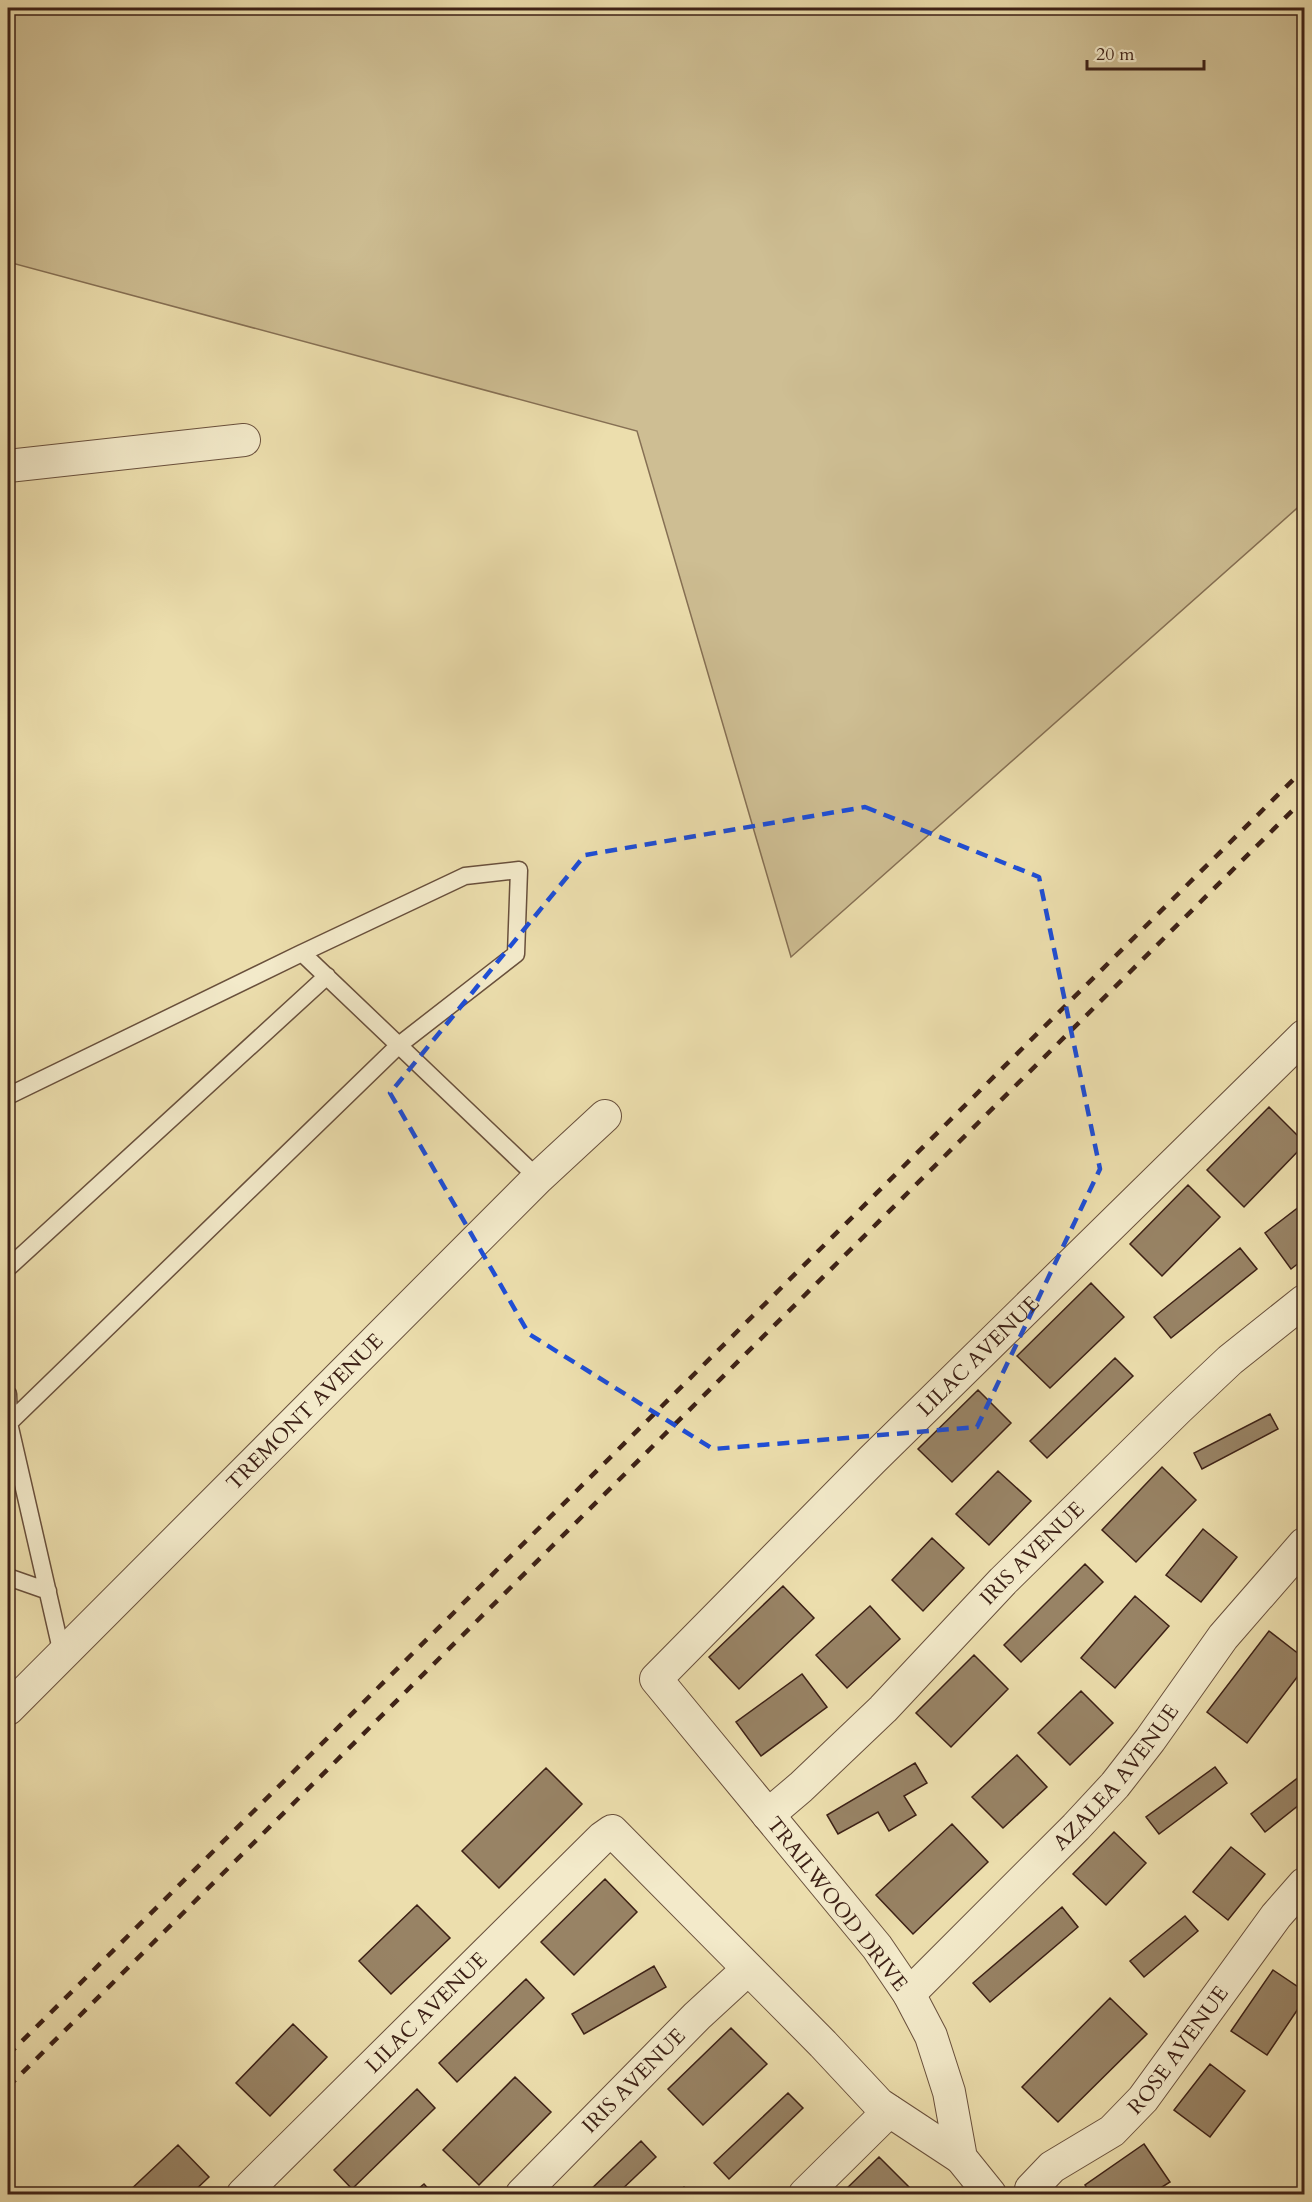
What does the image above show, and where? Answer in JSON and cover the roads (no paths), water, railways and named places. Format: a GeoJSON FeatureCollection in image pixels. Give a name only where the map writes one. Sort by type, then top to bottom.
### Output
{"type":"FeatureCollection","features":[{"type":"Feature","properties":{"kind":"street"},"geometry":{"type":"LineString","coordinates":[[8,466],[244,440]]}},
{"type":"Feature","properties":{"kind":"street","name":"LILAC AVENUE"},"geometry":{"type":"LineString","coordinates":[[656,1680],[872,1460],[1305,1036]]}},
{"type":"Feature","properties":{"kind":"street","name":"TREMONT AVENUE"},"geometry":{"type":"LineString","coordinates":[[8,1708],[538,1178],[605,1116]]}},
{"type":"Feature","properties":{"kind":"street","name":"IRIS AVENUE"},"geometry":{"type":"LineString","coordinates":[[768,1815],[883,1709],[1003,1581],[1178,1409],[1230,1360],[1305,1301]]}},
{"type":"Feature","properties":{"kind":"street","name":"AZALEA AVENUE"},"geometry":{"type":"LineString","coordinates":[[909,1994],[1068,1836],[1115,1785],[1150,1740],[1223,1636],[1305,1544]]}},
{"type":"Feature","properties":{"kind":"street","name":"TRAILWOOD DRIVE"},"geometry":{"type":"LineString","coordinates":[[656,1680],[877,1947],[909,1994],[931,2036],[948,2092],[961,2158]]}},
{"type":"Feature","properties":{"kind":"street","name":"LILAC AVENUE"},"geometry":{"type":"LineString","coordinates":[[243,2194],[585,1855],[612,1831]]}},
{"type":"Feature","properties":{"kind":"street","name":"TRAILWOOD DRIVE"},"geometry":{"type":"LineString","coordinates":[[612,1831],[747,1970],[823,2044],[879,2104],[961,2158],[990,2194]]}},
{"type":"Feature","properties":{"kind":"street","name":"ROSE AVENUE"},"geometry":{"type":"LineString","coordinates":[[1030,2194],[1031,2189],[1052,2167],[1112,2131],[1143,2099],[1276,1916],[1305,1884]]}},
{"type":"Feature","properties":{"kind":"street","name":"IRIS AVENUE"},"geometry":{"type":"LineString","coordinates":[[522,2194],[697,2016],[747,1970]]}},
{"type":"Feature","properties":{"kind":"street"},"geometry":{"type":"LineString","coordinates":[[805,2194],[889,2111]]}},
{"type":"Feature","properties":{"kind":"lane"},"geometry":{"type":"LineString","coordinates":[[8,1096],[465,876],[519,870],[516,954],[399,1045],[9,1423]]}},
{"type":"Feature","properties":{"kind":"lane"},"geometry":{"type":"LineString","coordinates":[[303,953],[538,1178]]}},
{"type":"Feature","properties":{"kind":"lane"},"geometry":{"type":"LineString","coordinates":[[8,1268],[327,976]]}},
{"type":"Feature","properties":{"kind":"lane"},"geometry":{"type":"LineString","coordinates":[[8,1394],[9,1423],[62,1654]]}},
{"type":"Feature","properties":{"kind":"lane"},"geometry":{"type":"LineString","coordinates":[[8,1577],[48,1591]]}},
{"type":"Feature","properties":{"kind":"railway"},"geometry":{"type":"LineString","coordinates":[[8,2055],[1304,769]]}},
{"type":"Feature","properties":{"kind":"railway"},"geometry":{"type":"LineString","coordinates":[[8,2087],[1304,799]]}}]}
